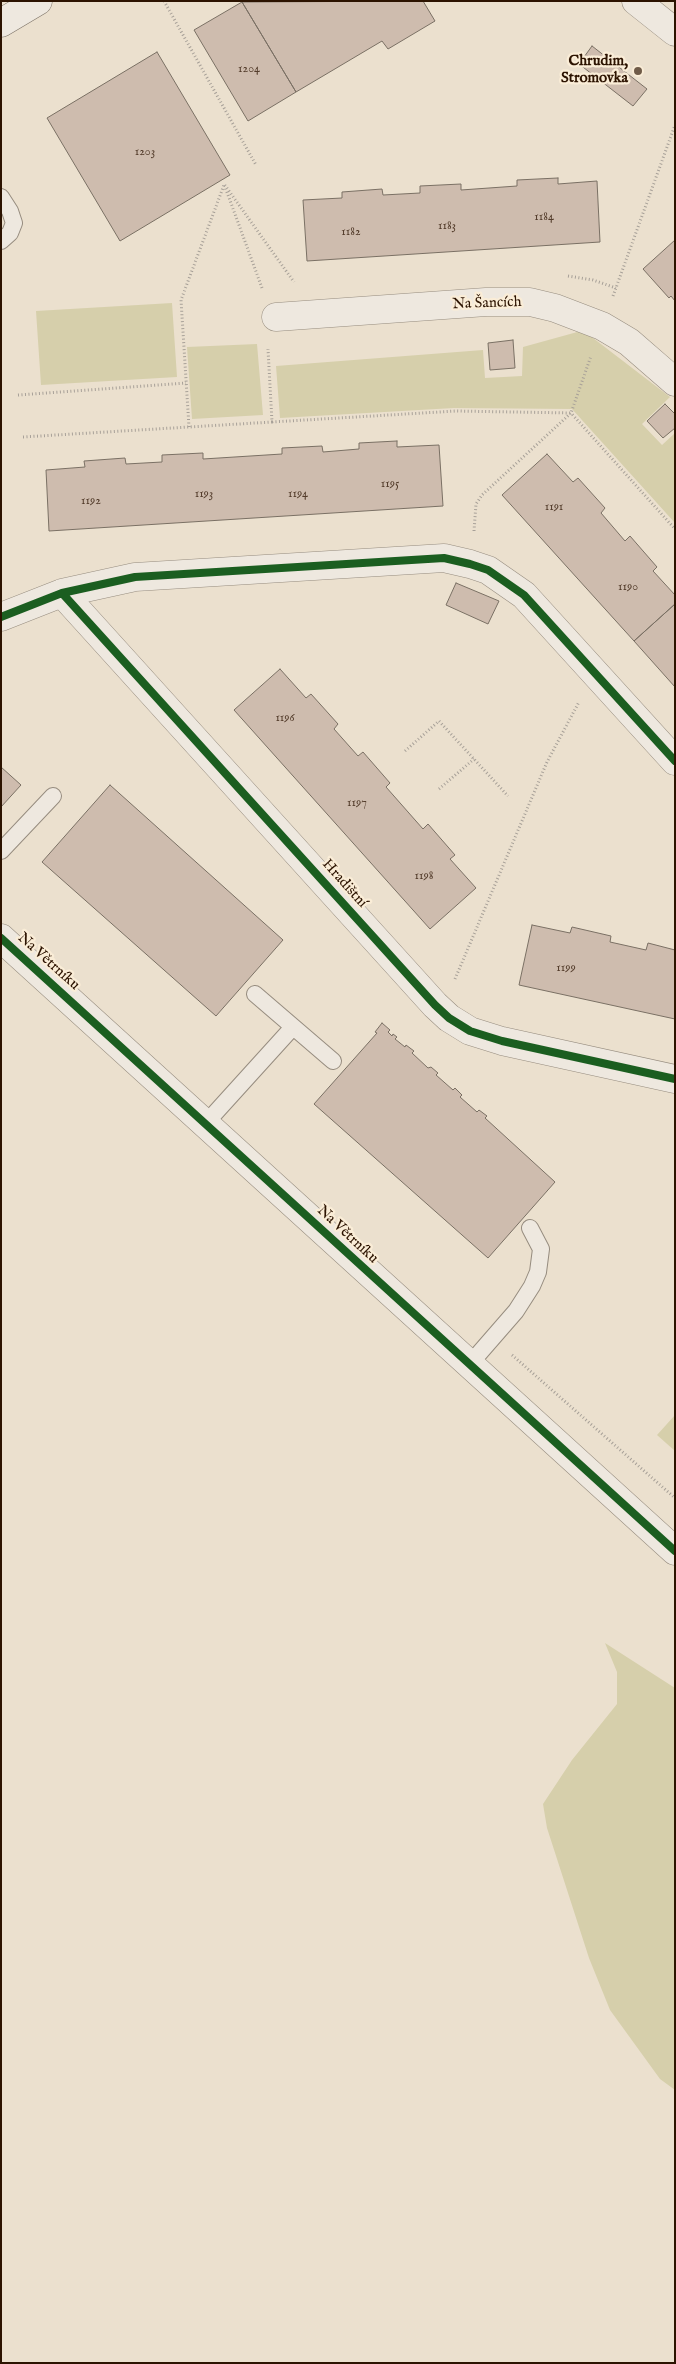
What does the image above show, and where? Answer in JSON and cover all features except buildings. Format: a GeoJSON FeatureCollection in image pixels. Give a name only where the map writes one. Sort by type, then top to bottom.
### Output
{"type":"FeatureCollection","features":[{"type":"Feature","properties":{"kind":"street"},"geometry":{"type":"LineString","coordinates":[[1,23],[38,1]]}},
{"type":"Feature","properties":{"kind":"street"},"geometry":{"type":"LineString","coordinates":[[636,1],[675,32]]}},
{"type":"Feature","properties":{"kind":"street","name":"Na Šancích"},"geometry":{"type":"LineString","coordinates":[[276,317],[507,301],[530,302],[555,308],[602,326],[629,342],[675,382]]}},
{"type":"Feature","properties":{"kind":"street"},"geometry":{"type":"LineString","coordinates":[[1,617],[62,593],[135,577],[444,558],[470,564],[494,574],[524,595],[675,761]]}},
{"type":"Feature","properties":{"kind":"street","name":"Hradištní"},"geometry":{"type":"LineString","coordinates":[[62,593],[435,1005],[449,1018],[470,1031],[502,1041],[675,1079]]}},
{"type":"Feature","properties":{"kind":"street","name":"Na Větrníku"},"geometry":{"type":"LineString","coordinates":[[1,938],[675,1551]]}},
{"type":"Feature","properties":{"kind":"lane"},"geometry":{"type":"LineString","coordinates":[[1,197],[10,211],[14,223],[10,233],[1,241]]}},
{"type":"Feature","properties":{"kind":"lane"},"geometry":{"type":"LineString","coordinates":[[1,851],[54,796]]}},
{"type":"Feature","properties":{"kind":"lane"},"geometry":{"type":"LineString","coordinates":[[255,994],[333,1061]]}},
{"type":"Feature","properties":{"kind":"lane"},"geometry":{"type":"LineString","coordinates":[[206,1123],[293,1027]]}},
{"type":"Feature","properties":{"kind":"lane"},"geometry":{"type":"LineString","coordinates":[[469,1365],[516,1311],[538,1272],[541,1249],[530,1228]]}},
{"type":"Feature","properties":{"kind":"path"},"geometry":{"type":"LineString","coordinates":[[164,1],[256,165]]}},
{"type":"Feature","properties":{"kind":"path"},"geometry":{"type":"LineString","coordinates":[[473,535],[476,504],[482,495],[571,413],[675,125]]}},
{"type":"Feature","properties":{"kind":"path"},"geometry":{"type":"LineString","coordinates":[[189,427],[181,300],[224,184]]}},
{"type":"Feature","properties":{"kind":"path"},"geometry":{"type":"LineString","coordinates":[[18,395],[186,383]]}},
{"type":"Feature","properties":{"kind":"path"},"geometry":{"type":"LineString","coordinates":[[272,422],[456,411],[571,413],[675,529]]}},
{"type":"Feature","properties":{"kind":"path"},"geometry":{"type":"LineString","coordinates":[[449,1018],[450,990],[547,762],[570,718]]}},
{"type":"Feature","properties":{"kind":"path"},"geometry":{"type":"LineString","coordinates":[[405,751],[439,721],[508,796]]}},
{"type":"Feature","properties":{"kind":"path"},"geometry":{"type":"LineString","coordinates":[[439,789],[474,759]]}},
{"type":"Feature","properties":{"kind":"path"},"geometry":{"type":"LineString","coordinates":[[496,1333],[508,1351],[675,1498]]}},
{"type":"Feature","properties":{"kind":"shaded area"},"geometry":{"type":"Polygon","coordinates":[[[172,303],[177,377],[41,385],[36,311],[172,303]]]}},
{"type":"Feature","properties":{"kind":"shaded area"},"geometry":{"type":"Polygon","coordinates":[[[581,331],[593,338],[670,397],[642,424],[662,445],[675,433],[675,523],[572,409],[454,408],[280,418],[276,366],[483,350],[485,378],[522,376],[523,347],[581,331]]]}},
{"type":"Feature","properties":{"kind":"shaded area"},"geometry":{"type":"Polygon","coordinates":[[[257,344],[263,415],[192,419],[187,347],[257,344]]]}},
{"type":"Feature","properties":{"kind":"shaded area"},"geometry":{"type":"Polygon","coordinates":[[[675,1415],[675,1451],[657,1435],[675,1415]]]}},
{"type":"Feature","properties":{"kind":"shaded area"},"geometry":{"type":"Polygon","coordinates":[[[605,1643],[675,1688],[675,2090],[660,2079],[610,2010],[589,1958],[547,1828],[543,1804],[572,1760],[617,1704],[617,1672],[605,1643]]]}},
{"type":"Feature","properties":{"kind":"cycle path"},"geometry":{"type":"LineString","coordinates":[[62,593],[135,577],[444,558],[470,564],[488,570],[524,595],[675,761]]}},
{"type":"Feature","properties":{"kind":"cycle path"},"geometry":{"type":"LineString","coordinates":[[1,617],[62,593],[435,1005],[449,1018],[470,1031],[502,1041],[675,1079]]}},
{"type":"Feature","properties":{"kind":"cycle path"},"geometry":{"type":"LineString","coordinates":[[1,938],[675,1551]]}},
{"type":"Feature","properties":{"kind":"place","name":"Chrudim, Stromovka"},"geometry":{"type":"Point","coordinates":[638,71]}}]}
